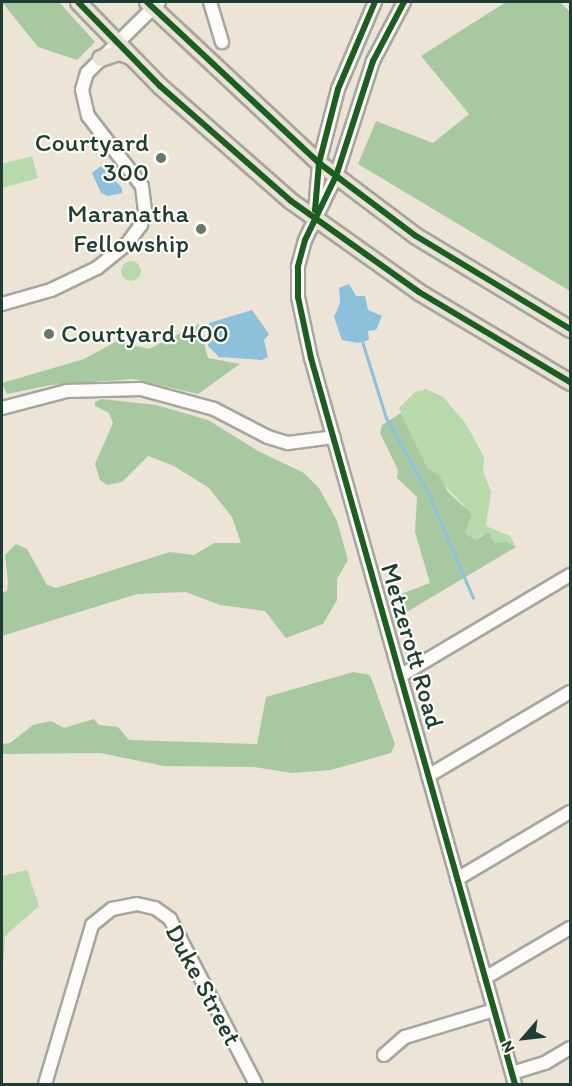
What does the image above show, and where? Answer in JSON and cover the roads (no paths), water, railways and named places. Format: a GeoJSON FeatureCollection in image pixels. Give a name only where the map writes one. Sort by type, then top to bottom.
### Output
{"type":"FeatureCollection","features":[{"type":"Feature","properties":{"kind":"main road"},"geometry":{"type":"LineString","coordinates":[[78,2],[130,56],[219,140],[314,216],[464,321],[570,382]]}},
{"type":"Feature","properties":{"kind":"main road"},"geometry":{"type":"LineString","coordinates":[[153,4],[319,163],[425,242],[570,329]]}},
{"type":"Feature","properties":{"kind":"main road"},"geometry":{"type":"LineString","coordinates":[[100,58],[119,52],[130,56]]}},
{"type":"Feature","properties":{"kind":"street"},"geometry":{"type":"LineString","coordinates":[[210,2],[222,42]]}},
{"type":"Feature","properties":{"kind":"street"},"geometry":{"type":"LineString","coordinates":[[314,216],[319,163],[338,89],[375,2]]}},
{"type":"Feature","properties":{"kind":"street"},"geometry":{"type":"LineString","coordinates":[[314,216],[336,176],[373,62],[404,2]]}},
{"type":"Feature","properties":{"kind":"street"},"geometry":{"type":"LineString","coordinates":[[2,304],[51,290],[97,268],[127,244],[141,225],[145,211],[142,186],[88,116],[83,103],[87,73],[153,4]]}},
{"type":"Feature","properties":{"kind":"street","name":"Metzerott Road"},"geometry":{"type":"LineString","coordinates":[[314,216],[299,257],[298,297],[400,676],[514,1079]]}},
{"type":"Feature","properties":{"kind":"street"},"geometry":{"type":"LineString","coordinates":[[2,408],[67,392],[141,389],[214,409],[268,437],[288,443],[334,437]]}},
{"type":"Feature","properties":{"kind":"street"},"geometry":{"type":"LineString","coordinates":[[400,676],[570,576]]}},
{"type":"Feature","properties":{"kind":"street"},"geometry":{"type":"LineString","coordinates":[[428,776],[570,692]]}},
{"type":"Feature","properties":{"kind":"street"},"geometry":{"type":"LineString","coordinates":[[457,879],[570,812]]}},
{"type":"Feature","properties":{"kind":"street","name":"Duke Street"},"geometry":{"type":"LineString","coordinates":[[45,1084],[92,925],[112,909],[137,904],[155,908],[170,919],[256,1084]]}},
{"type":"Feature","properties":{"kind":"street"},"geometry":{"type":"LineString","coordinates":[[485,978],[570,928]]}},
{"type":"Feature","properties":{"kind":"street"},"geometry":{"type":"LineString","coordinates":[[384,1055],[405,1038],[494,1010]]}},
{"type":"Feature","properties":{"kind":"street"},"geometry":{"type":"LineString","coordinates":[[514,1079],[570,1048]]}},
{"type":"Feature","properties":{"kind":"water"},"geometry":{"type":"Polygon","coordinates":[[[101,166],[122,188],[122,193],[108,196],[101,193],[92,173],[101,166]]]}},
{"type":"Feature","properties":{"kind":"water"},"geometry":{"type":"Polygon","coordinates":[[[349,284],[356,296],[365,296],[368,310],[382,316],[376,330],[368,331],[369,340],[358,343],[342,340],[334,317],[340,303],[339,288],[349,284]]]}},
{"type":"Feature","properties":{"kind":"water"},"geometry":{"type":"Polygon","coordinates":[[[252,310],[269,334],[264,340],[268,357],[262,360],[219,357],[208,346],[209,323],[252,310]]]}},
{"type":"Feature","properties":{"kind":"waterway"},"geometry":{"type":"LineString","coordinates":[[362,341],[386,418],[427,491],[473,598]]}},
{"type":"Feature","properties":{"kind":"place","name":"Courtyard 300"},"geometry":{"type":"Point","coordinates":[161,158]}},
{"type":"Feature","properties":{"kind":"place","name":"Maranatha Fellowship"},"geometry":{"type":"Point","coordinates":[201,229]}},
{"type":"Feature","properties":{"kind":"place","name":"Courtyard 400"},"geometry":{"type":"Point","coordinates":[49,334]}}]}
